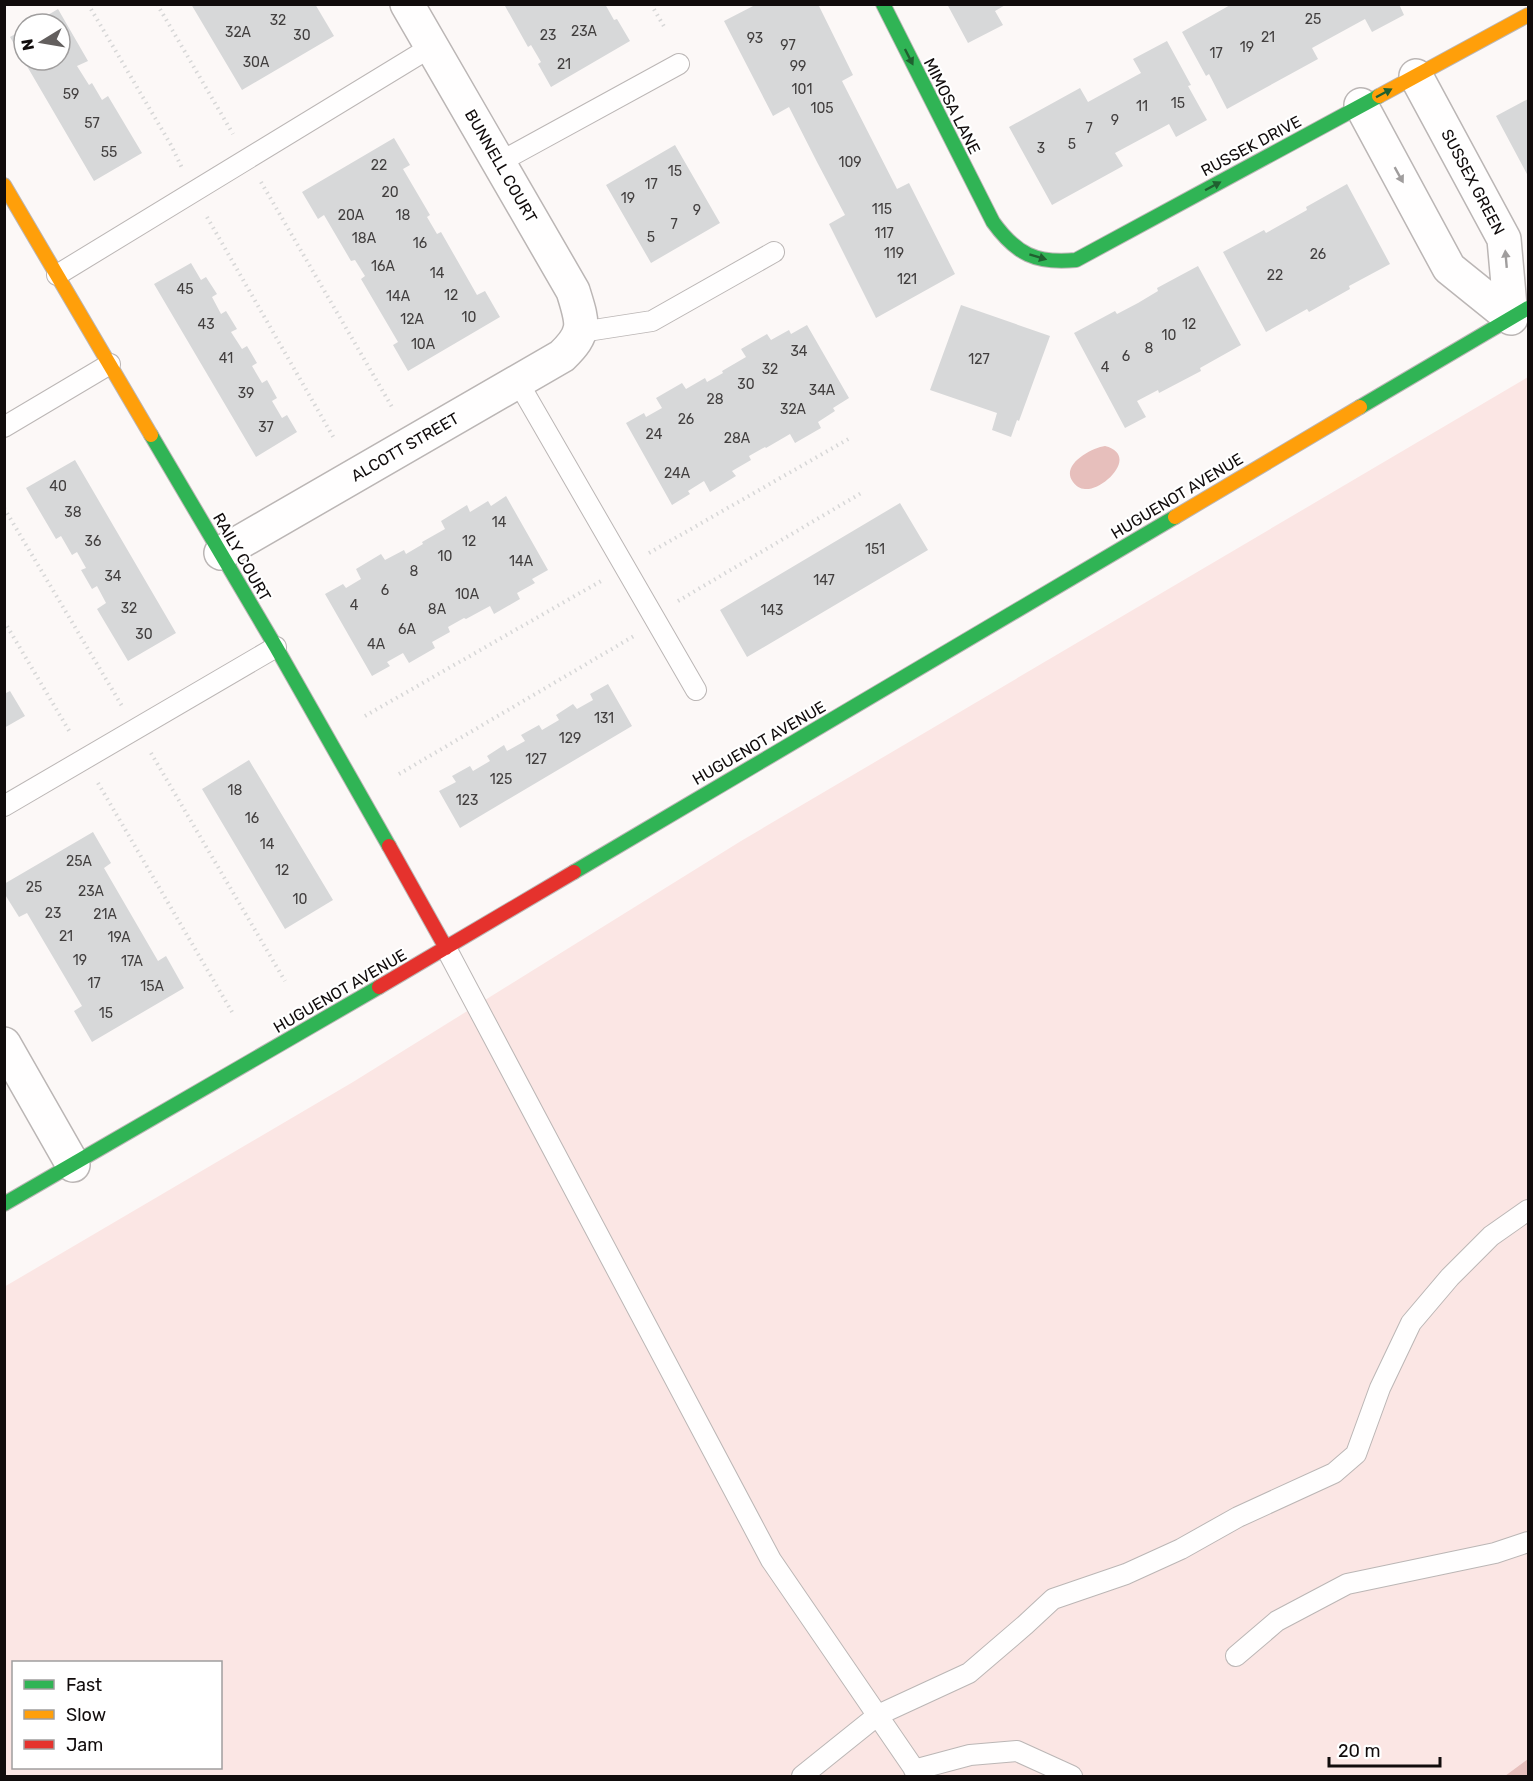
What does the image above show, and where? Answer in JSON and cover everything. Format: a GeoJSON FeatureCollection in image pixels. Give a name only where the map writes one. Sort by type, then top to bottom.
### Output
{"type":"FeatureCollection","features":[{"type":"Feature","properties":{"kind":"street","name":"BUNNELL COURT"},"geometry":{"type":"LineString","coordinates":[[407,4],[573,291],[580,313],[581,332]]}},
{"type":"Feature","properties":{"kind":"street","name":"MIMOSA LANE"},"geometry":{"type":"LineString","coordinates":[[882,4],[993,222]]}},
{"type":"Feature","properties":{"kind":"street","name":"RUSSEK DRIVE"},"geometry":{"type":"LineString","coordinates":[[993,222],[1011,244],[1037,258],[1065,262],[1076,260],[1528,15]]}},
{"type":"Feature","properties":{"kind":"street","name":"SUSSEX GREEN"},"geometry":{"type":"LineString","coordinates":[[1416,76],[1504,239],[1520,313]]}},
{"type":"Feature","properties":{"kind":"street"},"geometry":{"type":"LineString","coordinates":[[1361,105],[1449,268],[1520,313]]}},
{"type":"Feature","properties":{"kind":"street","name":"RAILY COURT"},"geometry":{"type":"LineString","coordinates":[[4,185],[276,647],[446,948]]}},
{"type":"Feature","properties":{"kind":"street","name":"HUGUENOT AVENUE"},"geometry":{"type":"LineString","coordinates":[[4,1204],[446,948],[1520,313]]}},
{"type":"Feature","properties":{"kind":"street","name":"ALCOTT STREET"},"geometry":{"type":"LineString","coordinates":[[221,553],[562,356],[575,344],[581,332]]}},
{"type":"Feature","properties":{"kind":"street"},"geometry":{"type":"LineString","coordinates":[[4,1044],[73,1166]]}},
{"type":"Feature","properties":{"kind":"lane"},"geometry":{"type":"LineString","coordinates":[[57,274],[431,46]]}},
{"type":"Feature","properties":{"kind":"lane"},"geometry":{"type":"LineString","coordinates":[[498,163],[679,64]]}},
{"type":"Feature","properties":{"kind":"lane"},"geometry":{"type":"LineString","coordinates":[[581,332],[652,321],[774,252]]}},
{"type":"Feature","properties":{"kind":"lane"},"geometry":{"type":"LineString","coordinates":[[4,427],[110,364]]}},
{"type":"Feature","properties":{"kind":"lane"},"geometry":{"type":"LineString","coordinates":[[518,382],[696,690]]}},
{"type":"Feature","properties":{"kind":"lane"},"geometry":{"type":"LineString","coordinates":[[4,806],[276,647]]}},
{"type":"Feature","properties":{"kind":"lane"},"geometry":{"type":"LineString","coordinates":[[446,948],[771,1560],[917,1773],[970,1755],[1017,1751],[1072,1776]]}},
{"type":"Feature","properties":{"kind":"lane"},"geometry":{"type":"LineString","coordinates":[[802,1776],[878,1715],[969,1673],[1053,1599],[1126,1574],[1181,1549],[1238,1517],[1334,1473],[1356,1454],[1380,1388],[1412,1323],[1450,1277],[1491,1236],[1528,1210]]}},
{"type":"Feature","properties":{"kind":"lane"},"geometry":{"type":"LineString","coordinates":[[1236,1656],[1277,1621],[1347,1584],[1496,1553],[1528,1542]]}},
{"type":"Feature","properties":{"kind":"path"},"geometry":{"type":"LineString","coordinates":[[88,4],[171,145]]}},
{"type":"Feature","properties":{"kind":"path"},"geometry":{"type":"LineString","coordinates":[[157,4],[220,113]]}},
{"type":"Feature","properties":{"kind":"path"},"geometry":{"type":"LineString","coordinates":[[651,4],[666,30]]}},
{"type":"Feature","properties":{"kind":"path"},"geometry":{"type":"LineString","coordinates":[[271,199],[392,407]]}},
{"type":"Feature","properties":{"kind":"path"},"geometry":{"type":"LineString","coordinates":[[215,232],[335,440]]}},
{"type":"Feature","properties":{"kind":"path"},"geometry":{"type":"LineString","coordinates":[[669,541],[852,437]]}},
{"type":"Feature","properties":{"kind":"path"},"geometry":{"type":"LineString","coordinates":[[698,589],[863,492]]}},
{"type":"Feature","properties":{"kind":"path"},"geometry":{"type":"LineString","coordinates":[[4,508],[108,681]]}},
{"type":"Feature","properties":{"kind":"path"},"geometry":{"type":"LineString","coordinates":[[365,716],[573,597]]}},
{"type":"Feature","properties":{"kind":"path"},"geometry":{"type":"LineString","coordinates":[[4,621],[58,712]]}},
{"type":"Feature","properties":{"kind":"path"},"geometry":{"type":"LineString","coordinates":[[399,774],[606,652]]}},
{"type":"Feature","properties":{"kind":"path"},"geometry":{"type":"LineString","coordinates":[[165,778],[285,981]]}},
{"type":"Feature","properties":{"kind":"path"},"geometry":{"type":"LineString","coordinates":[[113,808],[232,1012]]}},
{"type":"Feature","properties":{"kind":"shaded area"},"geometry":{"type":"Polygon","coordinates":[[[1528,377],[1528,1776],[5,1776],[4,1287],[353,1082],[741,841],[1528,377]]]}},
{"type":"Feature","properties":{"kind":"shaded area"},"geometry":{"type":"Polygon","coordinates":[[[1105,446],[1115,451],[1119,457],[1119,464],[1115,472],[1101,484],[1092,488],[1078,487],[1070,476],[1074,464],[1085,454],[1105,446]]]}},
{"type":"Feature","properties":{"kind":"shaded area"},"geometry":{"type":"Polygon","coordinates":[[[1528,1759],[1528,1776],[1505,1776],[1528,1759]]]}},
{"type":"Feature","properties":{"kind":"building"},"geometry":{"type":"Polygon","coordinates":[[[191,4],[315,4],[334,36],[242,90],[191,4]]]}},
{"type":"Feature","properties":{"kind":"building"},"geometry":{"type":"Polygon","coordinates":[[[507,4],[605,4],[630,41],[551,87],[538,64],[541,62],[531,45],[528,47],[505,6],[507,4]]]}},
{"type":"Feature","properties":{"kind":"building"},"geometry":{"type":"Polygon","coordinates":[[[757,4],[818,4],[853,75],[842,81],[897,189],[909,183],[955,274],[876,318],[829,224],[845,215],[789,107],[773,116],[724,21],[757,4]]]}},
{"type":"Feature","properties":{"kind":"building"},"geometry":{"type":"Polygon","coordinates":[[[947,4],[1007,4],[995,11],[1003,25],[968,43],[947,4]]]}},
{"type":"Feature","properties":{"kind":"building"},"geometry":{"type":"Polygon","coordinates":[[[1232,4],[1399,4],[1404,15],[1372,32],[1365,19],[1312,48],[1318,59],[1227,109],[1209,74],[1206,76],[1182,32],[1232,4]]]}},
{"type":"Feature","properties":{"kind":"building"},"geometry":{"type":"Polygon","coordinates":[[[72,33],[88,61],[77,66],[89,85],[92,83],[102,100],[108,96],[142,153],[94,181],[30,72],[72,72],[72,33]]]}},
{"type":"Feature","properties":{"kind":"building"},"geometry":{"type":"Polygon","coordinates":[[[1167,41],[1207,120],[1176,137],[1169,124],[1115,153],[1123,166],[1052,205],[1009,127],[1080,88],[1088,102],[1141,73],[1133,59],[1167,41]]]}},
{"type":"Feature","properties":{"kind":"building"},"geometry":{"type":"Polygon","coordinates":[[[1528,99],[1528,176],[1496,116],[1528,99]]]}},
{"type":"Feature","properties":{"kind":"building"},"geometry":{"type":"Polygon","coordinates":[[[394,138],[410,165],[403,169],[430,215],[427,217],[437,234],[441,232],[477,295],[485,291],[500,317],[408,371],[393,345],[398,342],[361,279],[365,276],[355,260],[351,261],[324,215],[318,219],[302,192],[394,138]]]}},
{"type":"Feature","properties":{"kind":"building"},"geometry":{"type":"Polygon","coordinates":[[[675,145],[720,223],[651,263],[606,185],[675,145]]]}},
{"type":"Feature","properties":{"kind":"building"},"geometry":{"type":"Polygon","coordinates":[[[1347,184],[1390,264],[1349,286],[1350,289],[1309,312],[1307,309],[1266,332],[1223,252],[1264,230],[1266,233],[1347,184]]]}},
{"type":"Feature","properties":{"kind":"building"},"geometry":{"type":"Polygon","coordinates":[[[191,263],[201,280],[206,277],[217,294],[212,297],[221,314],[226,311],[237,329],[231,332],[242,349],[247,346],[257,363],[252,366],[262,383],[267,380],[277,398],[272,401],[282,418],[287,415],[297,432],[256,457],[154,284],[191,263]]]}},
{"type":"Feature","properties":{"kind":"building"},"geometry":{"type":"Polygon","coordinates":[[[1198,266],[1241,345],[1200,368],[1201,371],[1159,393],[1158,390],[1137,401],[1146,417],[1125,428],[1074,333],[1115,311],[1117,314],[1138,303],[1158,291],[1157,288],[1198,266]]]}},
{"type":"Feature","properties":{"kind":"building"},"geometry":{"type":"Polygon","coordinates":[[[961,305],[1050,336],[1011,437],[992,430],[997,413],[930,390],[961,305]]]}},
{"type":"Feature","properties":{"kind":"building"},"geometry":{"type":"Polygon","coordinates":[[[807,325],[849,398],[833,408],[835,411],[818,422],[821,428],[795,443],[790,434],[749,456],[751,460],[732,471],[736,476],[710,492],[704,481],[688,491],[690,494],[672,505],[626,423],[644,413],[646,417],[662,408],[656,398],[682,383],[686,389],[705,378],[707,382],[723,373],[722,371],[746,357],[741,349],[767,334],[771,340],[789,330],[791,334],[807,325]]]}},
{"type":"Feature","properties":{"kind":"building"},"geometry":{"type":"Polygon","coordinates":[[[75,460],[176,633],[128,661],[97,609],[106,603],[97,586],[92,589],[81,570],[86,568],[77,552],[72,555],[61,536],[56,539],[26,488],[75,460]]]}},
{"type":"Feature","properties":{"kind":"building"},"geometry":{"type":"Polygon","coordinates":[[[506,496],[548,570],[532,579],[535,583],[517,593],[520,599],[494,614],[490,606],[464,618],[448,627],[450,632],[432,642],[435,648],[409,663],[403,653],[387,662],[390,666],[372,676],[325,594],[343,584],[346,588],[361,579],[356,569],[381,554],[385,560],[404,550],[406,554],[423,544],[422,542],[445,529],[441,521],[467,505],[470,512],[488,501],[491,506],[506,496]]]}},
{"type":"Feature","properties":{"kind":"building"},"geometry":{"type":"Polygon","coordinates":[[[900,503],[928,550],[747,657],[720,610],[900,503]]]}},
{"type":"Feature","properties":{"kind":"building"},"geometry":{"type":"Polygon","coordinates":[[[608,684],[632,726],[460,828],[439,791],[456,782],[452,776],[470,766],[473,771],[490,761],[487,756],[504,745],[507,751],[525,741],[521,735],[539,725],[542,730],[559,720],[556,715],[573,704],[577,709],[593,700],[590,694],[608,684]]]}},
{"type":"Feature","properties":{"kind":"building"},"geometry":{"type":"Polygon","coordinates":[[[10,691],[25,716],[4,728],[4,694],[10,691]]]}},
{"type":"Feature","properties":{"kind":"building"},"geometry":{"type":"Polygon","coordinates":[[[249,760],[333,900],[285,929],[202,789],[249,760]]]}},
{"type":"Feature","properties":{"kind":"building"},"geometry":{"type":"Polygon","coordinates":[[[93,832],[111,863],[104,868],[158,961],[166,956],[184,988],[92,1042],[74,1011],[82,1006],[27,913],[19,917],[4,893],[4,884],[93,832]]]}},
{"type":"Feature","properties":{"kind":"traffic: fast"},"geometry":{"type":"LineString","coordinates":[[883,4],[993,222],[1010,242],[1038,258],[1076,260],[1379,96]]}},
{"type":"Feature","properties":{"kind":"traffic: fast"},"geometry":{"type":"LineString","coordinates":[[1360,407],[1528,308]]}},
{"type":"Feature","properties":{"kind":"traffic: fast"},"geometry":{"type":"LineString","coordinates":[[151,435],[276,647],[389,846]]}},
{"type":"Feature","properties":{"kind":"traffic: fast"},"geometry":{"type":"LineString","coordinates":[[574,872],[1175,517]]}},
{"type":"Feature","properties":{"kind":"traffic: fast"},"geometry":{"type":"LineString","coordinates":[[4,1204],[379,987]]}},
{"type":"Feature","properties":{"kind":"traffic: slow"},"geometry":{"type":"LineString","coordinates":[[1379,96],[1528,15]]}},
{"type":"Feature","properties":{"kind":"traffic: slow"},"geometry":{"type":"LineString","coordinates":[[4,185],[151,435]]}},
{"type":"Feature","properties":{"kind":"traffic: slow"},"geometry":{"type":"LineString","coordinates":[[1175,517],[1360,407]]}},
{"type":"Feature","properties":{"kind":"traffic: jam"},"geometry":{"type":"LineString","coordinates":[[389,846],[446,948]]}},
{"type":"Feature","properties":{"kind":"traffic: jam"},"geometry":{"type":"LineString","coordinates":[[379,987],[574,872]]}}]}
